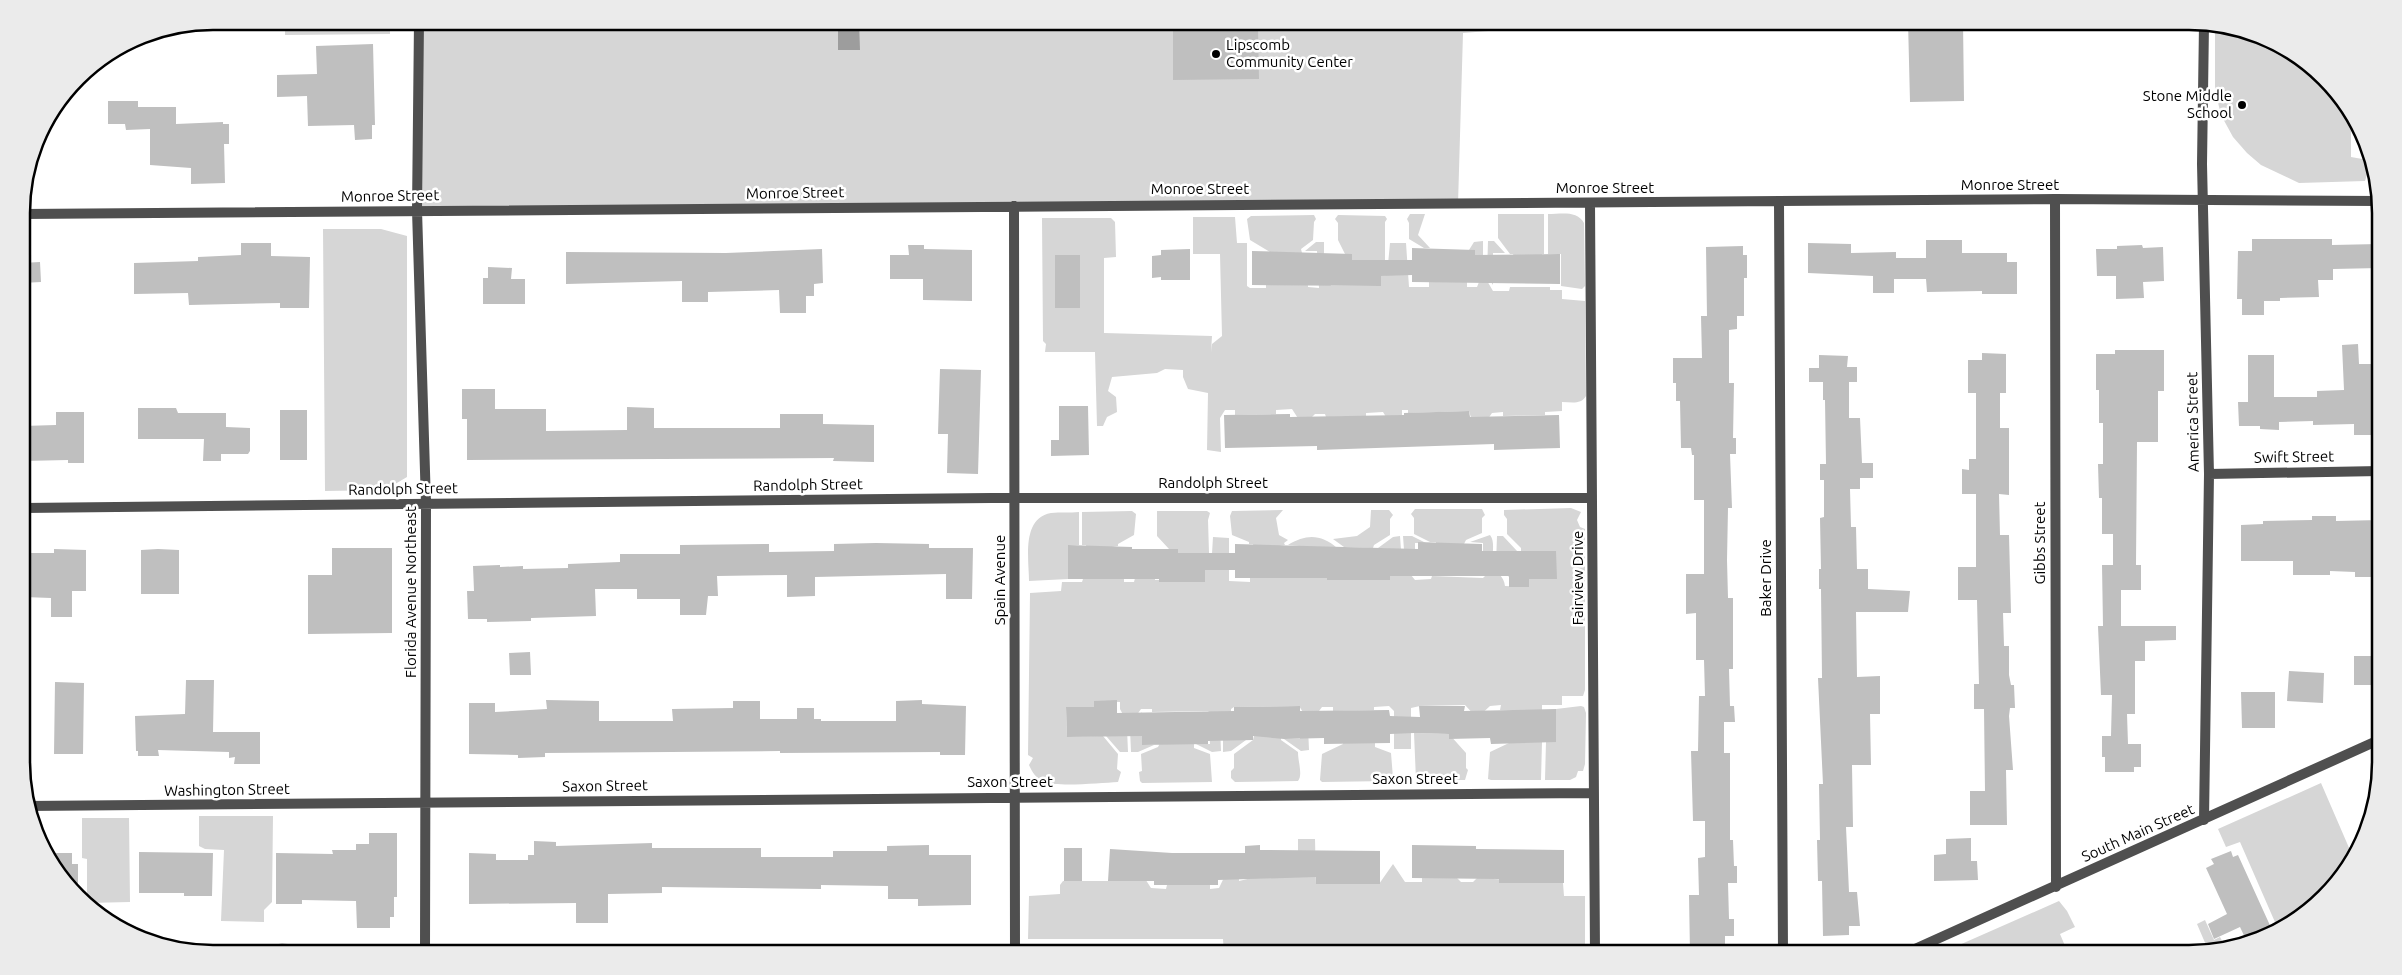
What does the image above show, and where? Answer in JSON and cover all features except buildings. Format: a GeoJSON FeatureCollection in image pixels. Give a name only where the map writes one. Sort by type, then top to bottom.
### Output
{"type":"FeatureCollection","features":[{"type":"Feature","properties":{"kind":"street","name":"Florida Avenue Northeast"},"geometry":{"type":"LineString","coordinates":[[418,30],[417,210],[426,504],[425,945]]}},
{"type":"Feature","properties":{"kind":"street","name":"America Street"},"geometry":{"type":"LineString","coordinates":[[2204,30],[2202,164],[2209,474],[2204,820]]}},
{"type":"Feature","properties":{"kind":"street","name":"Monroe Street"},"geometry":{"type":"LineString","coordinates":[[30,214],[2055,199],[2372,201]]}},
{"type":"Feature","properties":{"kind":"street","name":"Gibbs Street"},"geometry":{"type":"LineString","coordinates":[[2055,199],[2056,886]]}},
{"type":"Feature","properties":{"kind":"street","name":"Baker Drive"},"geometry":{"type":"LineString","coordinates":[[1779,202],[1783,945]]}},
{"type":"Feature","properties":{"kind":"street","name":"Fairview Drive"},"geometry":{"type":"LineString","coordinates":[[1590,203],[1595,945]]}},
{"type":"Feature","properties":{"kind":"street","name":"Spain Avenue"},"geometry":{"type":"LineString","coordinates":[[1014,206],[1014,945]]}},
{"type":"Feature","properties":{"kind":"street","name":"Swift Street"},"geometry":{"type":"LineString","coordinates":[[2209,474],[2372,471]]}},
{"type":"Feature","properties":{"kind":"street","name":"Randolph Street"},"geometry":{"type":"LineString","coordinates":[[30,508],[1014,498],[1592,498]]}},
{"type":"Feature","properties":{"kind":"street","name":"South Main Street"},"geometry":{"type":"LineString","coordinates":[[1924,945],[2372,743]]}},
{"type":"Feature","properties":{"kind":"street","name":"Saxon Street"},"geometry":{"type":"LineString","coordinates":[[426,803],[1594,793]]}},
{"type":"Feature","properties":{"kind":"street","name":"Washington Street"},"geometry":{"type":"LineString","coordinates":[[35,806],[426,803]]}},
{"type":"Feature","properties":{"kind":"shaded area"},"geometry":{"type":"Polygon","coordinates":[[[285,30],[390,30],[390,34],[285,35],[285,30]]]}},
{"type":"Feature","properties":{"kind":"shaded area"},"geometry":{"type":"Polygon","coordinates":[[[419,30],[1501,30],[1463,33],[1458,204],[417,210],[419,30]]]}},
{"type":"Feature","properties":{"kind":"shaded area"},"geometry":{"type":"Polygon","coordinates":[[[838,30],[859,30],[860,50],[838,50],[838,30]]]}},
{"type":"Feature","properties":{"kind":"shaded area"},"geometry":{"type":"Polygon","coordinates":[[[2215,32],[2236,36],[2259,44],[2291,61],[2310,75],[2327,92],[2341,111],[2351,129],[2351,157],[2364,159],[2367,173],[2365,181],[2299,183],[2261,165],[2233,137],[2221,115],[2215,90],[2215,32]]]}},
{"type":"Feature","properties":{"kind":"shaded area"},"geometry":{"type":"Polygon","coordinates":[[[1410,214],[1425,214],[1418,235],[1430,248],[1424,248],[1409,239],[1409,223],[1407,219],[1410,214]]]}},
{"type":"Feature","properties":{"kind":"shaded area"},"geometry":{"type":"Polygon","coordinates":[[[1498,214],[1544,214],[1544,254],[1542,254],[1542,258],[1514,258],[1513,254],[1510,254],[1498,238],[1498,214]]]}},
{"type":"Feature","properties":{"kind":"shaded area"},"geometry":{"type":"Polygon","coordinates":[[[1548,214],[1573,214],[1584,223],[1585,286],[1582,289],[1561,286],[1561,254],[1548,254],[1548,214]]]}},
{"type":"Feature","properties":{"kind":"shaded area"},"geometry":{"type":"Polygon","coordinates":[[[1314,215],[1316,219],[1314,222],[1313,240],[1301,249],[1302,253],[1270,257],[1270,252],[1250,240],[1247,219],[1251,216],[1314,215]]]}},
{"type":"Feature","properties":{"kind":"shaded area"},"geometry":{"type":"Polygon","coordinates":[[[1338,215],[1385,216],[1387,219],[1385,222],[1385,260],[1352,260],[1352,254],[1345,254],[1338,240],[1338,223],[1335,219],[1338,215]]]}},
{"type":"Feature","properties":{"kind":"shaded area"},"geometry":{"type":"Polygon","coordinates":[[[1193,217],[1235,217],[1237,243],[1247,243],[1247,286],[1250,288],[1266,288],[1266,285],[1308,285],[1308,287],[1319,288],[1317,251],[1305,251],[1316,242],[1324,242],[1324,270],[1331,286],[1381,286],[1381,276],[1387,275],[1390,243],[1406,243],[1409,287],[1429,287],[1429,282],[1467,282],[1467,287],[1477,287],[1479,282],[1475,282],[1475,250],[1469,250],[1474,242],[1483,241],[1483,279],[1486,279],[1493,291],[1509,291],[1510,287],[1550,287],[1550,290],[1562,290],[1562,299],[1585,301],[1586,396],[1579,402],[1562,402],[1562,411],[1545,412],[1545,415],[1503,416],[1503,412],[1492,413],[1481,429],[1472,421],[1469,411],[1408,413],[1408,410],[1402,410],[1402,422],[1394,430],[1383,412],[1366,413],[1366,416],[1326,417],[1325,414],[1315,414],[1303,426],[1292,409],[1276,410],[1276,414],[1235,415],[1235,410],[1225,410],[1220,418],[1221,452],[1207,450],[1208,393],[1188,389],[1183,377],[1183,370],[1165,369],[1157,373],[1112,377],[1108,391],[1116,397],[1117,412],[1107,417],[1103,426],[1097,426],[1095,352],[1045,352],[1046,344],[1043,341],[1042,218],[1111,218],[1115,222],[1116,257],[1104,258],[1104,333],[1212,336],[1211,352],[1212,344],[1222,336],[1220,254],[1193,254],[1193,217]],[[1055,255],[1055,308],[1080,308],[1080,255],[1055,255]]]}},
{"type":"Feature","properties":{"kind":"shaded area"},"geometry":{"type":"Polygon","coordinates":[[[323,229],[381,229],[407,236],[407,477],[385,490],[325,491],[323,229]]]}},
{"type":"Feature","properties":{"kind":"shaded area"},"geometry":{"type":"Polygon","coordinates":[[[1488,241],[1494,241],[1505,253],[1493,253],[1493,285],[1487,275],[1488,241]]]}},
{"type":"Feature","properties":{"kind":"shaded area"},"geometry":{"type":"Polygon","coordinates":[[[1571,508],[1581,512],[1577,520],[1580,527],[1585,529],[1585,690],[1583,696],[1562,696],[1562,705],[1542,705],[1542,710],[1500,710],[1501,705],[1490,706],[1477,718],[1465,705],[1411,708],[1411,749],[1394,749],[1394,711],[1389,706],[1374,707],[1374,710],[1333,711],[1333,707],[1322,707],[1310,723],[1299,706],[1234,707],[1231,709],[1231,716],[1221,724],[1208,711],[1152,712],[1152,709],[1141,709],[1129,726],[1120,709],[1120,702],[1094,701],[1094,707],[1066,708],[1067,737],[1103,736],[1118,754],[1117,769],[1121,772],[1118,782],[1059,784],[1044,782],[1030,768],[1029,765],[1033,758],[1028,755],[1030,593],[1061,591],[1062,582],[1082,582],[1083,579],[1124,579],[1124,582],[1134,582],[1135,578],[1155,573],[1155,580],[1160,582],[1205,582],[1205,570],[1211,570],[1213,537],[1229,538],[1229,581],[1250,582],[1250,578],[1299,578],[1299,546],[1288,545],[1307,537],[1325,540],[1337,548],[1328,580],[1390,580],[1390,549],[1378,548],[1393,537],[1400,536],[1402,564],[1415,580],[1431,579],[1432,576],[1483,578],[1485,576],[1483,575],[1483,543],[1470,542],[1490,535],[1493,542],[1493,564],[1505,586],[1529,587],[1529,579],[1556,579],[1556,551],[1521,552],[1521,548],[1507,534],[1507,519],[1504,515],[1504,510],[1571,508]]]}},
{"type":"Feature","properties":{"kind":"shaded area"},"geometry":{"type":"Polygon","coordinates":[[[1415,509],[1482,509],[1485,515],[1482,518],[1482,533],[1466,540],[1464,544],[1436,548],[1436,542],[1430,542],[1414,534],[1414,518],[1411,514],[1415,509]]]}},
{"type":"Feature","properties":{"kind":"shaded area"},"geometry":{"type":"Polygon","coordinates":[[[1283,510],[1276,518],[1279,535],[1288,540],[1284,543],[1285,545],[1254,550],[1253,544],[1249,544],[1249,542],[1232,535],[1230,516],[1232,511],[1283,510]]]}},
{"type":"Feature","properties":{"kind":"shaded area"},"geometry":{"type":"Polygon","coordinates":[[[1371,510],[1389,510],[1393,515],[1390,519],[1390,535],[1374,545],[1373,548],[1344,547],[1333,539],[1357,536],[1370,527],[1371,510]]]}},
{"type":"Feature","properties":{"kind":"shaded area"},"geometry":{"type":"Polygon","coordinates":[[[1132,511],[1136,514],[1134,535],[1118,544],[1118,546],[1087,551],[1086,545],[1082,545],[1082,512],[1132,511]]]}},
{"type":"Feature","properties":{"kind":"shaded area"},"geometry":{"type":"Polygon","coordinates":[[[1157,511],[1207,511],[1210,513],[1208,520],[1209,553],[1178,553],[1178,549],[1169,549],[1157,536],[1157,511]]]}},
{"type":"Feature","properties":{"kind":"shaded area"},"geometry":{"type":"Polygon","coordinates":[[[1079,512],[1079,545],[1069,545],[1068,579],[1029,581],[1029,541],[1035,523],[1041,516],[1051,513],[1079,512]]]}},
{"type":"Feature","properties":{"kind":"shaded area"},"geometry":{"type":"Polygon","coordinates":[[[1403,536],[1412,536],[1426,543],[1415,543],[1415,576],[1405,564],[1403,536]]]}},
{"type":"Feature","properties":{"kind":"shaded area"},"geometry":{"type":"Polygon","coordinates":[[[1497,536],[1503,536],[1518,552],[1509,552],[1509,577],[1496,563],[1497,536]]]}},
{"type":"Feature","properties":{"kind":"shaded area"},"geometry":{"type":"Polygon","coordinates":[[[1584,707],[1586,713],[1585,764],[1583,771],[1578,771],[1576,777],[1570,780],[1545,780],[1546,742],[1556,742],[1556,709],[1584,707]]]}},
{"type":"Feature","properties":{"kind":"shaded area"},"geometry":{"type":"Polygon","coordinates":[[[1142,712],[1142,745],[1154,745],[1138,752],[1131,752],[1130,729],[1142,712]]]}},
{"type":"Feature","properties":{"kind":"shaded area"},"geometry":{"type":"Polygon","coordinates":[[[1209,715],[1220,727],[1221,751],[1212,752],[1196,744],[1210,744],[1209,715]]]}},
{"type":"Feature","properties":{"kind":"shaded area"},"geometry":{"type":"Polygon","coordinates":[[[1300,715],[1308,727],[1309,750],[1301,751],[1284,739],[1300,739],[1300,715]]]}},
{"type":"Feature","properties":{"kind":"shaded area"},"geometry":{"type":"Polygon","coordinates":[[[1223,728],[1246,740],[1231,751],[1223,752],[1223,728]]]}},
{"type":"Feature","properties":{"kind":"shaded area"},"geometry":{"type":"Polygon","coordinates":[[[1127,729],[1128,752],[1120,752],[1106,736],[1127,729]]]}},
{"type":"Feature","properties":{"kind":"shaded area"},"geometry":{"type":"Polygon","coordinates":[[[1414,733],[1449,734],[1466,753],[1466,768],[1468,770],[1465,780],[1416,780],[1414,733]]]}},
{"type":"Feature","properties":{"kind":"shaded area"},"geometry":{"type":"Polygon","coordinates":[[[1254,736],[1281,736],[1281,740],[1298,752],[1300,772],[1298,781],[1235,782],[1231,778],[1231,771],[1234,768],[1234,754],[1253,740],[1254,736]]]}},
{"type":"Feature","properties":{"kind":"shaded area"},"geometry":{"type":"Polygon","coordinates":[[[1509,739],[1542,742],[1541,780],[1488,779],[1490,752],[1509,743],[1509,739]]]}},
{"type":"Feature","properties":{"kind":"shaded area"},"geometry":{"type":"Polygon","coordinates":[[[1343,740],[1375,743],[1375,747],[1391,753],[1393,778],[1389,781],[1322,782],[1320,780],[1322,754],[1343,744],[1343,740]]]}},
{"type":"Feature","properties":{"kind":"shaded area"},"geometry":{"type":"Polygon","coordinates":[[[1161,741],[1194,744],[1194,748],[1210,754],[1212,782],[1142,783],[1139,772],[1142,771],[1141,754],[1158,747],[1161,741]]]}},
{"type":"Feature","properties":{"kind":"shaded area"},"geometry":{"type":"Polygon","coordinates":[[[2321,783],[2350,849],[2327,883],[2310,900],[2275,923],[2240,842],[2226,847],[2218,829],[2321,783]]]}},
{"type":"Feature","properties":{"kind":"shaded area"},"geometry":{"type":"Polygon","coordinates":[[[199,816],[273,816],[272,902],[264,910],[264,922],[221,921],[224,850],[205,849],[199,846],[199,816]]]}},
{"type":"Feature","properties":{"kind":"shaded area"},"geometry":{"type":"Polygon","coordinates":[[[82,818],[129,818],[130,902],[96,903],[92,900],[87,894],[87,859],[82,858],[82,818]]]}},
{"type":"Feature","properties":{"kind":"shaded area"},"geometry":{"type":"Polygon","coordinates":[[[1298,839],[1315,839],[1316,884],[1379,884],[1393,864],[1405,882],[1422,882],[1422,878],[1457,878],[1461,882],[1473,882],[1486,869],[1494,874],[1494,879],[1563,883],[1564,896],[1585,896],[1585,945],[1223,945],[1223,939],[1028,939],[1029,896],[1060,894],[1060,885],[1063,881],[1127,881],[1140,871],[1151,888],[1166,889],[1167,885],[1210,885],[1210,889],[1219,888],[1231,863],[1239,871],[1239,881],[1298,867],[1298,839]]]}},
{"type":"Feature","properties":{"kind":"shaded area"},"geometry":{"type":"Polygon","coordinates":[[[2059,901],[2067,911],[2075,927],[2060,934],[2065,945],[1959,945],[2059,901]]]}},
{"type":"Feature","properties":{"kind":"shaded area"},"geometry":{"type":"Polygon","coordinates":[[[2205,920],[2214,940],[2220,937],[2222,941],[2206,944],[2197,924],[2205,920]]]}},
{"type":"Feature","properties":{"kind":"shaded area"},"geometry":{"type":"Polygon","coordinates":[[[282,943],[294,945],[275,945],[282,943]]]}},
{"type":"Feature","properties":{"kind":"place","name":"Lipscomb Community Center"},"geometry":{"type":"Point","coordinates":[1216,54]}},
{"type":"Feature","properties":{"kind":"place","name":"Stone Middle School"},"geometry":{"type":"Point","coordinates":[2242,105]}}]}
